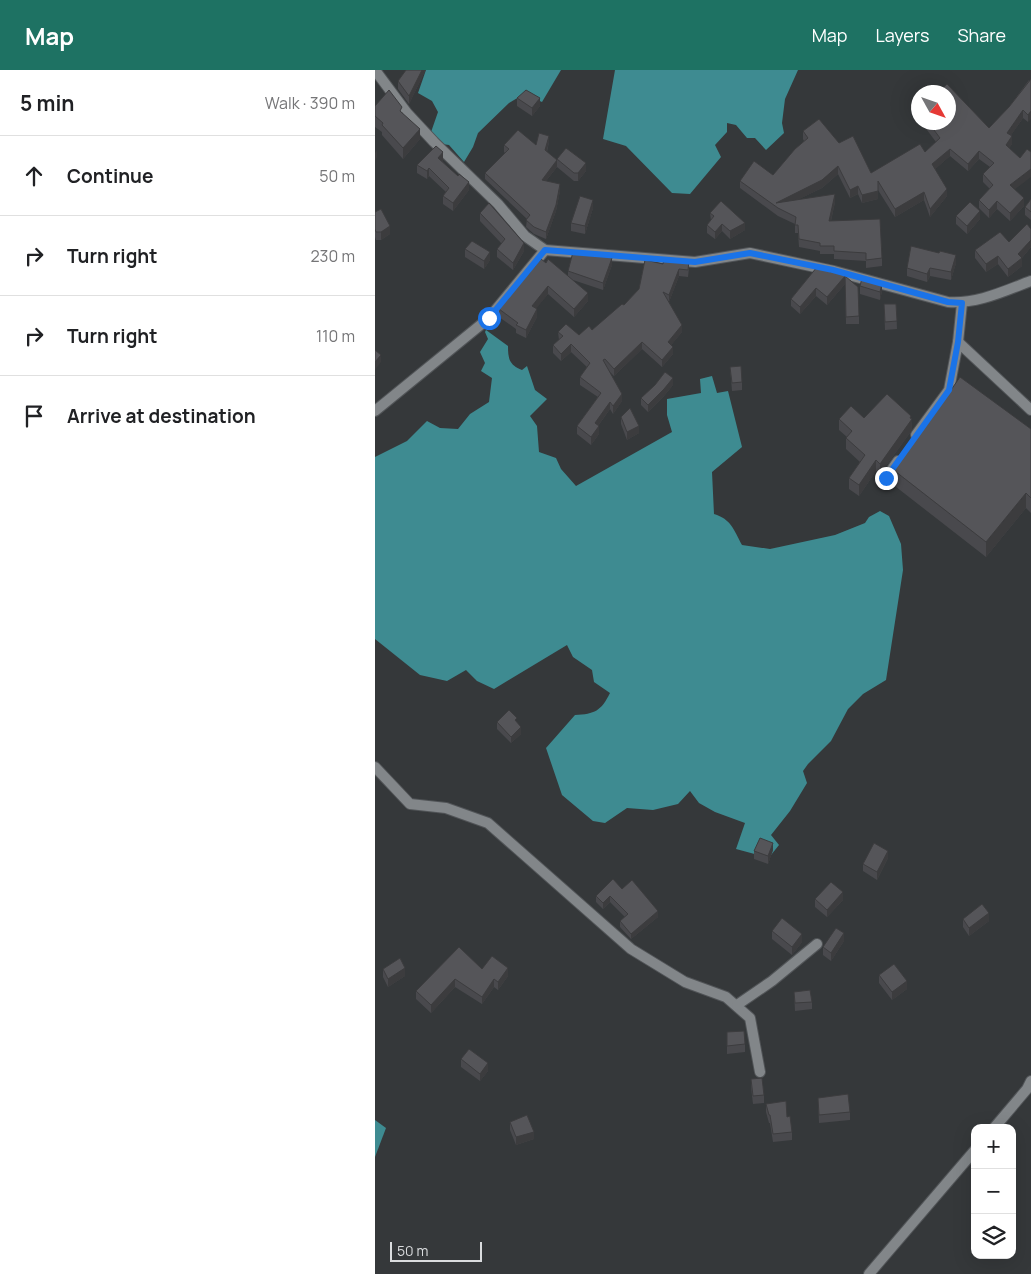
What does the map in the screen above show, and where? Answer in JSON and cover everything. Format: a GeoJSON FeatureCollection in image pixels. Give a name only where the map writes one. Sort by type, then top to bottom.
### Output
{"type":"FeatureCollection","features":[{"type":"Feature","properties":{"kind":"street"},"geometry":{"type":"LineString","coordinates":[[375,70],[407,113],[434,142],[498,204],[525,236],[545,250],[695,262],[750,253],[833,270],[948,302],[962,303],[983,299],[1031,281]]}},
{"type":"Feature","properties":{"kind":"street"},"geometry":{"type":"LineString","coordinates":[[375,411],[489,318],[545,250]]}},
{"type":"Feature","properties":{"kind":"street"},"geometry":{"type":"LineString","coordinates":[[886,478],[949,390],[958,342],[962,303]]}},
{"type":"Feature","properties":{"kind":"street"},"geometry":{"type":"LineString","coordinates":[[958,342],[1031,410]]}},
{"type":"Feature","properties":{"kind":"street"},"geometry":{"type":"LineString","coordinates":[[375,767],[410,804],[446,808],[488,823],[631,949],[685,982],[726,997],[737,1005],[750,1018],[760,1072]]}},
{"type":"Feature","properties":{"kind":"street"},"geometry":{"type":"LineString","coordinates":[[737,1005],[772,982],[817,944]]}},
{"type":"Feature","properties":{"kind":"street"},"geometry":{"type":"LineString","coordinates":[[998,1124],[1030,1088]]}},
{"type":"Feature","properties":{"kind":"street"},"geometry":{"type":"LineString","coordinates":[[869,1274],[971,1155]]}},
{"type":"Feature","properties":{"kind":"water"},"geometry":{"type":"Polygon","coordinates":[[[426,70],[561,70],[542,102],[524,94],[509,103],[478,133],[473,147],[464,162],[449,145],[442,144],[430,135],[438,112],[432,101],[418,93],[426,70]]]}},
{"type":"Feature","properties":{"kind":"water"},"geometry":{"type":"Polygon","coordinates":[[[615,70],[798,70],[785,99],[782,123],[784,133],[766,150],[755,138],[747,138],[736,125],[727,123],[727,132],[715,145],[721,157],[690,194],[672,193],[626,146],[603,139],[615,70]]]}},
{"type":"Feature","properties":{"kind":"water"},"geometry":{"type":"Polygon","coordinates":[[[486,330],[508,346],[509,358],[514,366],[522,370],[527,366],[535,390],[547,399],[530,416],[537,426],[539,452],[556,458],[561,469],[576,486],[672,432],[667,415],[667,399],[701,393],[700,379],[712,376],[717,393],[728,391],[742,447],[712,472],[714,514],[728,522],[742,545],[770,549],[835,535],[865,523],[869,517],[880,511],[889,516],[901,544],[903,570],[886,680],[863,694],[848,709],[831,741],[803,771],[807,783],[790,811],[771,835],[779,845],[771,855],[762,856],[736,849],[745,823],[715,812],[699,803],[690,791],[678,804],[653,810],[627,808],[605,823],[593,821],[562,795],[546,748],[575,715],[588,714],[597,710],[604,704],[610,693],[594,682],[592,670],[573,657],[567,645],[494,689],[477,681],[466,670],[447,681],[420,675],[375,639],[375,457],[407,441],[427,421],[440,428],[458,429],[470,414],[489,402],[492,378],[481,371],[485,363],[480,352],[488,339],[486,330]]]}},
{"type":"Feature","properties":{"kind":"water"},"geometry":{"type":"Polygon","coordinates":[[[375,1120],[386,1128],[375,1157],[375,1120]]]}},
{"type":"Feature","properties":{"kind":"building"},"geometry":{"type":"Polygon","coordinates":[[[406,70],[422,70],[409,96],[398,81],[406,70]]]}},
{"type":"Feature","properties":{"kind":"building"},"geometry":{"type":"Polygon","coordinates":[[[1031,79],[1031,111],[1028,115],[1023,110],[1007,133],[1012,136],[1006,145],[1020,158],[1027,149],[1031,152],[1031,169],[1010,185],[1024,198],[1010,213],[997,201],[989,210],[979,200],[993,185],[983,174],[994,163],[979,151],[968,164],[950,149],[932,164],[947,189],[930,209],[924,192],[895,209],[878,181],[878,191],[862,195],[858,186],[850,190],[838,166],[822,180],[776,203],[835,194],[829,221],[880,219],[882,258],[866,260],[866,253],[834,251],[834,246],[820,246],[820,243],[799,239],[798,225],[795,225],[796,217],[778,208],[740,181],[754,161],[773,175],[795,149],[808,138],[803,131],[819,119],[839,143],[853,136],[871,173],[920,144],[925,152],[940,138],[934,130],[956,130],[956,93],[989,128],[1009,107],[1031,79]]]}},
{"type":"Feature","properties":{"kind":"building"},"geometry":{"type":"Polygon","coordinates":[[[389,90],[402,107],[400,111],[420,129],[403,148],[375,116],[375,106],[389,90]]]}},
{"type":"Feature","properties":{"kind":"building"},"geometry":{"type":"Polygon","coordinates":[[[526,90],[540,98],[532,108],[517,98],[526,90]]]}},
{"type":"Feature","properties":{"kind":"building"},"geometry":{"type":"Polygon","coordinates":[[[518,130],[536,145],[539,133],[549,136],[545,150],[557,160],[542,180],[560,184],[556,205],[546,232],[534,227],[526,220],[530,215],[485,173],[509,149],[504,145],[518,130]]]}},
{"type":"Feature","properties":{"kind":"building"},"geometry":{"type":"Polygon","coordinates":[[[436,146],[443,152],[438,158],[458,176],[459,174],[469,182],[453,203],[443,196],[449,188],[429,168],[427,171],[417,165],[436,146]]]}},
{"type":"Feature","properties":{"kind":"building"},"geometry":{"type":"Polygon","coordinates":[[[566,148],[586,163],[578,173],[574,173],[557,159],[566,148]]]}},
{"type":"Feature","properties":{"kind":"building"},"geometry":{"type":"Polygon","coordinates":[[[580,196],[593,200],[585,226],[571,223],[580,196]]]}},
{"type":"Feature","properties":{"kind":"building"},"geometry":{"type":"Polygon","coordinates":[[[1031,199],[1031,212],[1025,207],[1031,199]]]}},
{"type":"Feature","properties":{"kind":"building"},"geometry":{"type":"Polygon","coordinates":[[[721,201],[745,223],[730,231],[722,224],[715,232],[707,225],[714,216],[710,213],[721,201]]]}},
{"type":"Feature","properties":{"kind":"building"},"geometry":{"type":"Polygon","coordinates":[[[970,202],[980,211],[967,226],[956,216],[970,202]]]}},
{"type":"Feature","properties":{"kind":"building"},"geometry":{"type":"Polygon","coordinates":[[[489,203],[524,243],[513,263],[497,249],[505,239],[480,213],[489,203]]]}},
{"type":"Feature","properties":{"kind":"building"},"geometry":{"type":"Polygon","coordinates":[[[381,209],[390,226],[381,232],[376,232],[375,212],[381,209]]]}},
{"type":"Feature","properties":{"kind":"building"},"geometry":{"type":"Polygon","coordinates":[[[1027,224],[1031,229],[1031,240],[1018,254],[1022,258],[1008,269],[998,256],[986,264],[975,250],[1000,232],[1009,242],[1027,224]]]}},
{"type":"Feature","properties":{"kind":"building"},"geometry":{"type":"Polygon","coordinates":[[[472,241],[490,252],[484,261],[465,249],[472,241]]]}},
{"type":"Feature","properties":{"kind":"building"},"geometry":{"type":"Polygon","coordinates":[[[911,246],[956,255],[951,272],[930,268],[927,274],[907,268],[911,246]]]}},
{"type":"Feature","properties":{"kind":"building"},"geometry":{"type":"Polygon","coordinates":[[[573,252],[602,254],[612,258],[603,283],[568,271],[573,252]]]}},
{"type":"Feature","properties":{"kind":"building"},"geometry":{"type":"Polygon","coordinates":[[[541,259],[546,263],[548,259],[588,293],[574,309],[548,286],[532,306],[537,309],[526,330],[516,325],[518,323],[499,309],[541,259]]]}},
{"type":"Feature","properties":{"kind":"building"},"geometry":{"type":"Polygon","coordinates":[[[664,259],[689,261],[688,270],[679,269],[669,295],[663,292],[682,325],[668,342],[673,347],[662,360],[642,342],[614,369],[605,359],[603,360],[622,394],[613,406],[610,402],[595,423],[599,426],[591,437],[577,426],[601,393],[580,377],[590,363],[571,344],[561,354],[553,345],[563,336],[558,332],[566,324],[579,335],[589,326],[592,330],[622,304],[624,305],[639,289],[645,260],[663,264],[664,259]]]}},
{"type":"Feature","properties":{"kind":"building"},"geometry":{"type":"Polygon","coordinates":[[[817,267],[831,272],[833,270],[840,272],[845,276],[827,297],[816,288],[800,307],[791,299],[817,267]]]}},
{"type":"Feature","properties":{"kind":"building"},"geometry":{"type":"Polygon","coordinates":[[[845,276],[858,287],[859,316],[846,317],[845,276]]]}},
{"type":"Feature","properties":{"kind":"building"},"geometry":{"type":"Polygon","coordinates":[[[862,278],[882,283],[880,292],[860,286],[862,278]]]}},
{"type":"Feature","properties":{"kind":"building"},"geometry":{"type":"Polygon","coordinates":[[[884,304],[896,304],[897,321],[885,322],[884,304]]]}},
{"type":"Feature","properties":{"kind":"building"},"geometry":{"type":"Polygon","coordinates":[[[375,350],[381,355],[375,362],[375,350]]]}},
{"type":"Feature","properties":{"kind":"building"},"geometry":{"type":"Polygon","coordinates":[[[741,366],[742,382],[732,383],[730,367],[741,366]]]}},
{"type":"Feature","properties":{"kind":"building"},"geometry":{"type":"Polygon","coordinates":[[[665,372],[673,378],[648,405],[641,398],[665,372]]]}},
{"type":"Feature","properties":{"kind":"building"},"geometry":{"type":"Polygon","coordinates":[[[960,377],[1031,429],[1031,498],[1026,493],[986,542],[891,468],[923,424],[926,426],[960,377]]]}},
{"type":"Feature","properties":{"kind":"building"},"geometry":{"type":"Polygon","coordinates":[[[887,394],[912,419],[880,464],[876,460],[859,485],[849,478],[865,455],[846,438],[852,431],[839,419],[851,406],[864,418],[887,394]]]}},
{"type":"Feature","properties":{"kind":"building"},"geometry":{"type":"Polygon","coordinates":[[[630,408],[639,426],[627,432],[621,417],[630,408]]]}},
{"type":"Feature","properties":{"kind":"building"},"geometry":{"type":"Polygon","coordinates":[[[509,710],[517,718],[515,720],[521,727],[511,737],[497,722],[509,710]]]}},
{"type":"Feature","properties":{"kind":"building"},"geometry":{"type":"Polygon","coordinates":[[[760,838],[773,843],[768,856],[754,851],[760,838]]]}},
{"type":"Feature","properties":{"kind":"building"},"geometry":{"type":"Polygon","coordinates":[[[874,843],[888,851],[877,872],[863,864],[874,843]]]}},
{"type":"Feature","properties":{"kind":"building"},"geometry":{"type":"Polygon","coordinates":[[[613,879],[622,889],[632,880],[658,911],[631,934],[620,921],[628,914],[610,896],[603,903],[596,896],[613,879]]]}},
{"type":"Feature","properties":{"kind":"building"},"geometry":{"type":"Polygon","coordinates":[[[831,882],[843,892],[827,910],[815,899],[831,882]]]}},
{"type":"Feature","properties":{"kind":"building"},"geometry":{"type":"Polygon","coordinates":[[[982,904],[989,913],[969,928],[963,919],[982,904]]]}},
{"type":"Feature","properties":{"kind":"building"},"geometry":{"type":"Polygon","coordinates":[[[782,918],[802,934],[792,947],[772,931],[782,918]]]}},
{"type":"Feature","properties":{"kind":"building"},"geometry":{"type":"Polygon","coordinates":[[[836,928],[844,933],[831,953],[823,947],[836,928]]]}},
{"type":"Feature","properties":{"kind":"building"},"geometry":{"type":"Polygon","coordinates":[[[459,947],[482,969],[492,956],[508,968],[498,982],[494,979],[482,997],[455,979],[431,1005],[416,991],[459,947]]]}},
{"type":"Feature","properties":{"kind":"building"},"geometry":{"type":"Polygon","coordinates":[[[400,958],[405,968],[388,979],[383,969],[400,958]]]}},
{"type":"Feature","properties":{"kind":"building"},"geometry":{"type":"Polygon","coordinates":[[[894,964],[907,981],[892,992],[879,975],[894,964]]]}},
{"type":"Feature","properties":{"kind":"building"},"geometry":{"type":"Polygon","coordinates":[[[810,990],[812,1002],[795,1003],[794,992],[810,990]]]}},
{"type":"Feature","properties":{"kind":"building"},"geometry":{"type":"Polygon","coordinates":[[[744,1031],[745,1044],[727,1046],[727,1032],[744,1031]]]}},
{"type":"Feature","properties":{"kind":"building"},"geometry":{"type":"Polygon","coordinates":[[[469,1049],[488,1063],[480,1074],[461,1059],[469,1049]]]}},
{"type":"Feature","properties":{"kind":"building"},"geometry":{"type":"Polygon","coordinates":[[[762,1078],[764,1095],[753,1096],[751,1079],[762,1078]]]}},
{"type":"Feature","properties":{"kind":"building"},"geometry":{"type":"Polygon","coordinates":[[[848,1094],[850,1112],[819,1115],[818,1098],[848,1094]]]}},
{"type":"Feature","properties":{"kind":"building"},"geometry":{"type":"Polygon","coordinates":[[[786,1101],[787,1117],[790,1116],[792,1132],[773,1134],[766,1104],[786,1101]]]}},
{"type":"Feature","properties":{"kind":"building"},"geometry":{"type":"Polygon","coordinates":[[[527,1115],[534,1132],[516,1137],[510,1122],[527,1115]]]}},
{"type":"Feature","properties":{"kind":"route"},"geometry":{"type":"LineString","coordinates":[[489,318],[545,250],[695,262],[750,253],[833,270],[948,302],[962,303],[958,342],[949,390],[886,478]]}}]}
